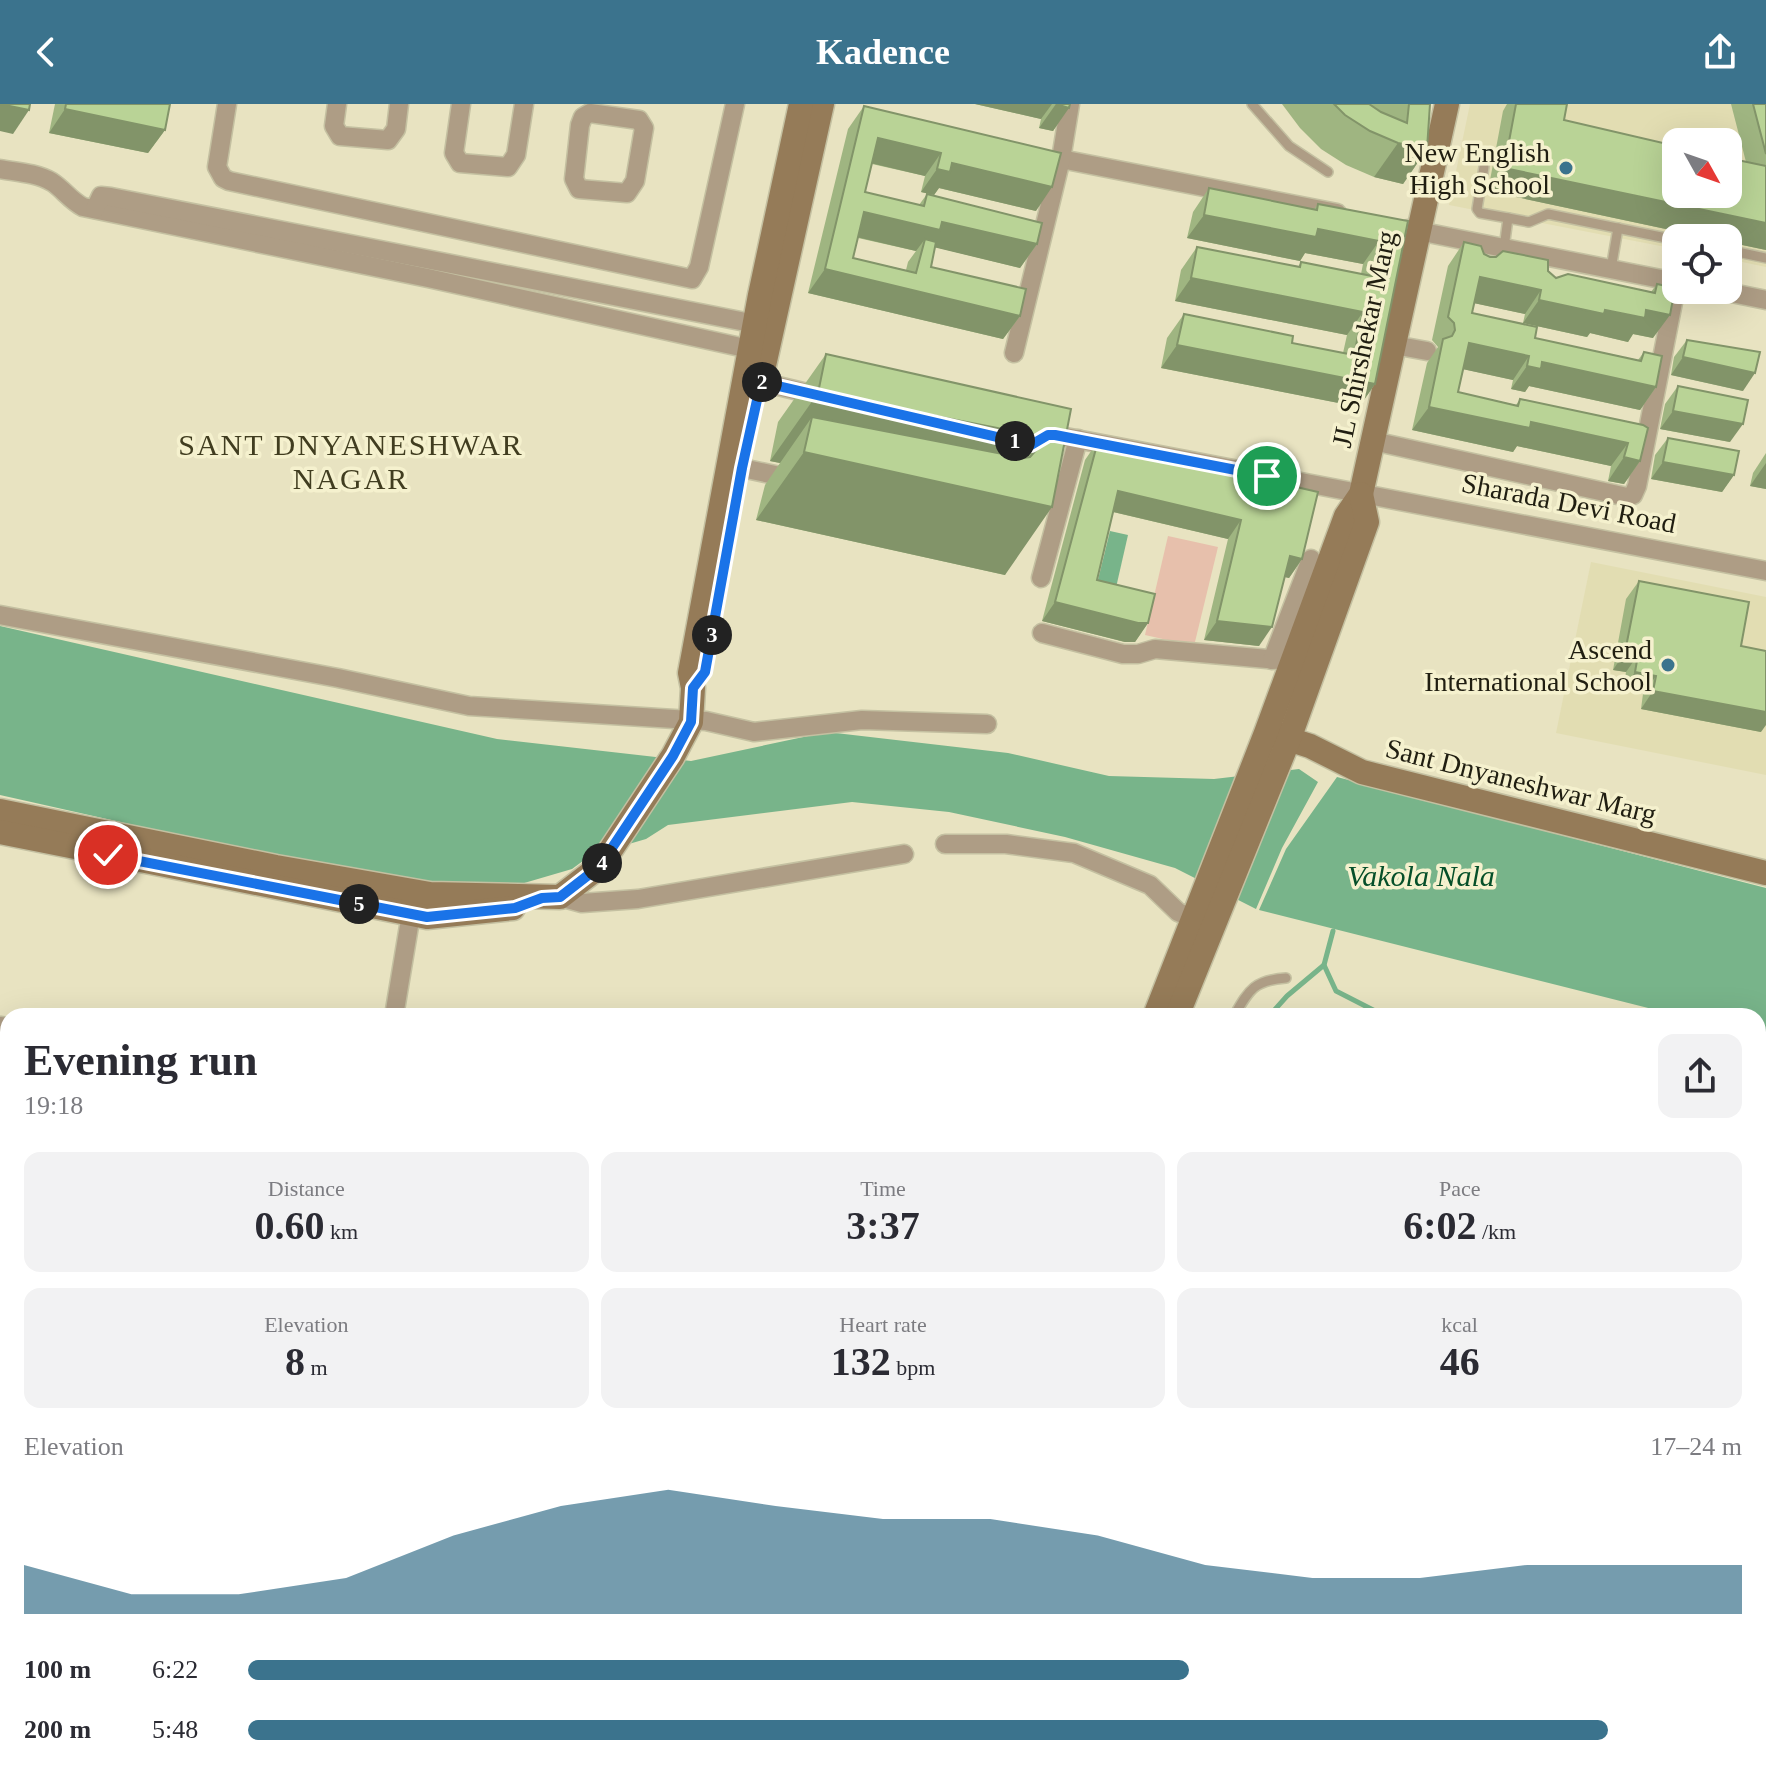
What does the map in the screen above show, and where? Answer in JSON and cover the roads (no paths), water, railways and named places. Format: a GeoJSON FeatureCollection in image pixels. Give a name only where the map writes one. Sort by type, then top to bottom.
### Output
{"type":"FeatureCollection","features":[{"type":"Feature","properties":{"kind":"street"},"geometry":{"type":"LineString","coordinates":[[227,104],[217,167],[223,178],[229,181],[692,279],[697,273],[735,104]]}},
{"type":"Feature","properties":{"kind":"street"},"geometry":{"type":"LineString","coordinates":[[337,104],[334,126],[340,136],[388,140],[396,129],[399,104]]}},
{"type":"Feature","properties":{"kind":"street"},"geometry":{"type":"LineString","coordinates":[[461,104],[454,153],[456,159],[460,163],[508,167],[516,155],[524,104]]}},
{"type":"Feature","properties":{"kind":"street"},"geometry":{"type":"LineString","coordinates":[[1014,353],[1061,159],[1070,104]]}},
{"type":"Feature","properties":{"kind":"street"},"geometry":{"type":"LineString","coordinates":[[763,326],[760,295],[811,106]]}},
{"type":"Feature","properties":{"kind":"street"},"geometry":{"type":"LineString","coordinates":[[0,832],[48,832],[413,902],[427,917],[455,904],[515,908],[551,898],[600,866],[673,756],[691,722],[693,688],[705,672],[730,499],[763,326],[811,106]]}},
{"type":"Feature","properties":{"kind":"street"},"geometry":{"type":"LineString","coordinates":[[616,110],[639,120],[644,128],[632,188],[627,193],[579,189],[574,179],[583,117],[590,113],[616,110]]}},
{"type":"Feature","properties":{"kind":"street","name":"JL Shirshekar Marg"},"geometry":{"type":"LineString","coordinates":[[1361,494],[1441,111]]}},
{"type":"Feature","properties":{"kind":"street"},"geometry":{"type":"LineString","coordinates":[[1061,159],[1359,217]]}},
{"type":"Feature","properties":{"kind":"street"},"geometry":{"type":"LineString","coordinates":[[0,169],[41,177],[55,183],[72,201],[95,209],[248,232],[763,326]]}},
{"type":"Feature","properties":{"kind":"street"},"geometry":{"type":"LineString","coordinates":[[1388,224],[1480,250],[1504,248],[1662,281]]}},
{"type":"Feature","properties":{"kind":"street"},"geometry":{"type":"LineString","coordinates":[[248,232],[758,352]]}},
{"type":"Feature","properties":{"kind":"street"},"geometry":{"type":"LineString","coordinates":[[1545,279],[1550,257]]}},
{"type":"Feature","properties":{"kind":"street"},"geometry":{"type":"LineString","coordinates":[[1742,295],[1766,300]]}},
{"type":"Feature","properties":{"kind":"street"},"geometry":{"type":"LineString","coordinates":[[1373,441],[1627,497],[1633,495],[1645,439],[1662,390],[1652,364],[1672,344],[1675,304]]}},
{"type":"Feature","properties":{"kind":"street"},"geometry":{"type":"LineString","coordinates":[[692,337],[695,312]]}},
{"type":"Feature","properties":{"kind":"street"},"geometry":{"type":"LineString","coordinates":[[1394,345],[1427,351]]}},
{"type":"Feature","properties":{"kind":"street"},"geometry":{"type":"LineString","coordinates":[[730,499],[742,468],[761,382],[758,352]]}},
{"type":"Feature","properties":{"kind":"street"},"geometry":{"type":"LineString","coordinates":[[761,382],[836,399]]}},
{"type":"Feature","properties":{"kind":"street","name":"Sharada Devi Road"},"geometry":{"type":"LineString","coordinates":[[1031,445],[1048,435],[1078,439],[1766,571]]}},
{"type":"Feature","properties":{"kind":"street"},"geometry":{"type":"LineString","coordinates":[[1041,578],[1078,439]]}},
{"type":"Feature","properties":{"kind":"street"},"geometry":{"type":"LineString","coordinates":[[742,468],[805,481]]}},
{"type":"Feature","properties":{"kind":"street"},"geometry":{"type":"LineString","coordinates":[[1277,736],[1281,662],[1302,607],[1313,559],[1361,494]]}},
{"type":"Feature","properties":{"kind":"street"},"geometry":{"type":"LineString","coordinates":[[1180,1008],[1220,910],[1277,736],[1314,671],[1367,522],[1361,494]]}},
{"type":"Feature","properties":{"kind":"street"},"geometry":{"type":"LineString","coordinates":[[0,615],[338,678],[469,706],[713,722],[754,732],[862,720],[987,724]]}},
{"type":"Feature","properties":{"kind":"street"},"geometry":{"type":"LineString","coordinates":[[1042,633],[1123,654],[1155,649],[1281,662],[1314,671]]}},
{"type":"Feature","properties":{"kind":"street","name":"Sant Dnyaneshwar Marg"},"geometry":{"type":"LineString","coordinates":[[1277,736],[1310,746],[1362,772],[1766,873]]}},
{"type":"Feature","properties":{"kind":"street"},"geometry":{"type":"LineString","coordinates":[[1158,1008],[1193,916],[1268,761]]}},
{"type":"Feature","properties":{"kind":"street"},"geometry":{"type":"LineString","coordinates":[[0,811],[48,832]]}},
{"type":"Feature","properties":{"kind":"street"},"geometry":{"type":"LineString","coordinates":[[945,844],[1006,844],[1074,853],[1150,885],[1178,912],[1193,916]]}},
{"type":"Feature","properties":{"kind":"street"},"geometry":{"type":"LineString","coordinates":[[551,898],[582,903],[638,899],[904,854]]}},
{"type":"Feature","properties":{"kind":"street"},"geometry":{"type":"LineString","coordinates":[[395,1008],[413,902]]}},
{"type":"Feature","properties":{"kind":"lane"},"geometry":{"type":"LineString","coordinates":[[1252,104],[1289,146],[1328,172]]}},
{"type":"Feature","properties":{"kind":"lane"},"geometry":{"type":"LineString","coordinates":[[1484,167],[1477,209],[1480,213],[1529,222],[1548,214],[1662,237]]}},
{"type":"Feature","properties":{"kind":"lane"},"geometry":{"type":"LineString","coordinates":[[1504,248],[1508,218]]}},
{"type":"Feature","properties":{"kind":"lane"},"geometry":{"type":"LineString","coordinates":[[1611,269],[1618,228]]}},
{"type":"Feature","properties":{"kind":"lane"},"geometry":{"type":"LineString","coordinates":[[1742,253],[1766,258]]}},
{"type":"Feature","properties":{"kind":"lane"},"geometry":{"type":"LineString","coordinates":[[1239,1008],[1250,989],[1268,979],[1286,978]]}},
{"type":"Feature","properties":{"kind":"water"},"geometry":{"type":"Polygon","coordinates":[[[1110,531],[1128,535],[1115,592],[1096,588],[1110,531]]]}},
{"type":"Feature","properties":{"kind":"water"},"geometry":{"type":"Polygon","coordinates":[[[0,626],[497,739],[691,761],[827,732],[1008,753],[1109,776],[1214,779],[1299,769],[1318,782],[1282,848],[1256,909],[1175,868],[1065,837],[949,812],[852,802],[668,825],[646,839],[591,855],[572,869],[504,889],[397,884],[0,795],[0,626]]]}},
{"type":"Feature","properties":{"kind":"water","name":"Vakola Nala"},"geometry":{"type":"Polygon","coordinates":[[[1337,777],[1766,888],[1766,1008],[1648,1008],[1259,910],[1286,849],[1337,777]]]}},
{"type":"Feature","properties":{"kind":"waterway"},"geometry":{"type":"LineString","coordinates":[[1333,931],[1324,965],[1336,991],[1369,1008]]}},
{"type":"Feature","properties":{"kind":"waterway"},"geometry":{"type":"LineString","coordinates":[[1276,1008],[1324,965]]}},
{"type":"Feature","properties":{"kind":"place","name":"New English High School"},"geometry":{"type":"Point","coordinates":[1566,168]}},
{"type":"Feature","properties":{"kind":"place","name":"Ascend International School"},"geometry":{"type":"Point","coordinates":[1668,665]}},
{"type":"Feature","properties":{"kind":"district","name":"SANT DNYANESHWAR NAGAR"},"geometry":{"type":"Point","coordinates":[351,461]}}]}
